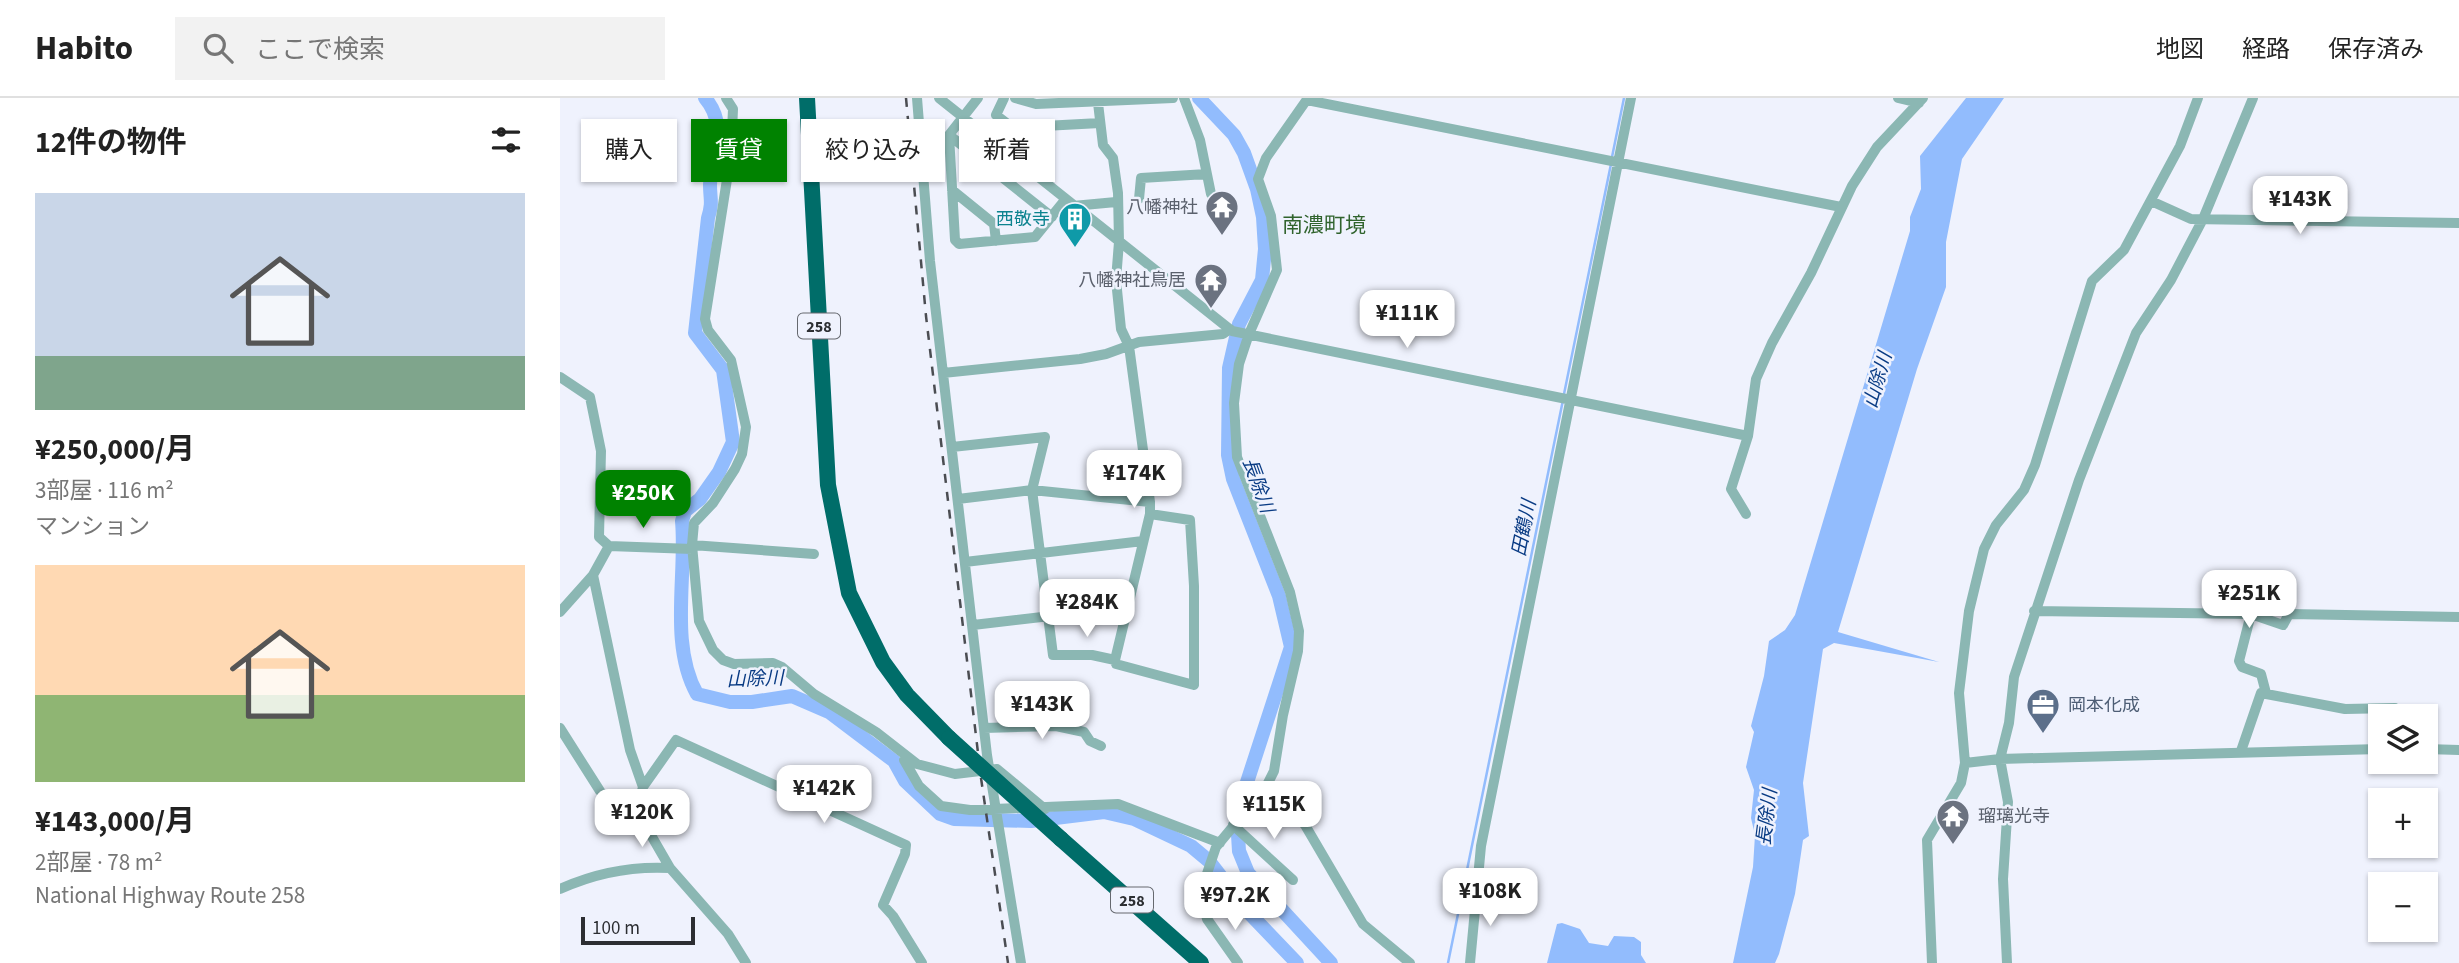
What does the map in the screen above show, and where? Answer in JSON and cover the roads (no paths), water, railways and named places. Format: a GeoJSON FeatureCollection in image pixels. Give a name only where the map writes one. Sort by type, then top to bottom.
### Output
{"type":"FeatureCollection","features":[{"type":"Feature","properties":{"kind":"highway","name":"258"},"geometry":{"type":"LineString","coordinates":[[807,98],[828,485],[846,580],[863,625],[883,662],[907,695],[948,738],[1201,963]]}},
{"type":"Feature","properties":{"kind":"street"},"geometry":{"type":"LineString","coordinates":[[726,98],[733,109],[731,154],[705,319],[708,330],[731,360],[746,440],[735,469],[713,503],[699,515],[695,523],[692,547],[699,621],[713,650],[723,660],[734,664],[773,663],[782,667],[814,694],[911,760],[932,769],[955,774],[997,769],[1045,809]]}},
{"type":"Feature","properties":{"kind":"street"},"geometry":{"type":"LineString","coordinates":[[917,98],[929,261],[984,728],[1021,963]]}},
{"type":"Feature","properties":{"kind":"street"},"geometry":{"type":"LineString","coordinates":[[939,98],[1069,203],[1239,332]]}},
{"type":"Feature","properties":{"kind":"street"},"geometry":{"type":"LineString","coordinates":[[978,98],[949,135],[956,240],[959,244],[1035,237],[1052,217],[1069,203],[1116,202]]}},
{"type":"Feature","properties":{"kind":"street"},"geometry":{"type":"LineString","coordinates":[[1004,98],[996,115],[1031,142],[1044,126],[1100,123]]}},
{"type":"Feature","properties":{"kind":"street"},"geometry":{"type":"LineString","coordinates":[[1015,98],[1036,104],[1173,98]]}},
{"type":"Feature","properties":{"kind":"street"},"geometry":{"type":"LineString","coordinates":[[1184,98],[1200,140],[1211,194]]}},
{"type":"Feature","properties":{"kind":"street"},"geometry":{"type":"LineString","coordinates":[[1470,963],[1477,889],[1491,794],[1566,398],[1614,160],[1631,98]]}},
{"type":"Feature","properties":{"kind":"street"},"geometry":{"type":"LineString","coordinates":[[1898,98],[1921,100]]}},
{"type":"Feature","properties":{"kind":"street"},"geometry":{"type":"LineString","coordinates":[[1932,963],[1927,840],[1961,783],[1965,763],[1959,693],[1969,611],[1983,550],[1996,524],[2024,490],[2035,465],[2092,281],[2124,250],[2180,145],[2198,98]]}},
{"type":"Feature","properties":{"kind":"street"},"geometry":{"type":"LineString","coordinates":[[2007,963],[2003,879],[2008,802],[2000,759],[2009,723],[2014,677],[2079,480],[2136,332],[2171,280],[2203,219],[2253,98]]}},
{"type":"Feature","properties":{"kind":"street"},"geometry":{"type":"LineString","coordinates":[[1238,963],[1202,909],[1200,894],[1218,845],[1266,787],[1274,771],[1283,715],[1298,651],[1299,631],[1290,592],[1237,457],[1234,403],[1240,364],[1239,332],[1277,270],[1271,216],[1258,179],[1266,158],[1307,99],[1841,207]]}},
{"type":"Feature","properties":{"kind":"street"},"geometry":{"type":"LineString","coordinates":[[1746,514],[1731,489],[1748,436],[1756,379],[1811,273],[1841,207],[1877,147],[1921,100]]}},
{"type":"Feature","properties":{"kind":"street"},"geometry":{"type":"LineString","coordinates":[[958,499],[1032,490],[1150,508],[1190,520],[1194,586],[1194,685],[1137,671],[1116,664],[1115,660],[1150,508],[1129,346],[1121,329],[1116,280],[1119,242],[1116,202],[1118,193],[1112,158],[1103,145],[1098,103]]}},
{"type":"Feature","properties":{"kind":"street"},"geometry":{"type":"LineString","coordinates":[[949,135],[1052,217]]}},
{"type":"Feature","properties":{"kind":"street"},"geometry":{"type":"LineString","coordinates":[[1139,200],[1140,178],[1207,174]]}},
{"type":"Feature","properties":{"kind":"street"},"geometry":{"type":"LineString","coordinates":[[952,190],[995,224],[996,241]]}},
{"type":"Feature","properties":{"kind":"street"},"geometry":{"type":"LineString","coordinates":[[2151,201],[2192,219],[2459,223]]}},
{"type":"Feature","properties":{"kind":"street"},"geometry":{"type":"LineString","coordinates":[[943,373],[1080,359],[1139,342],[1239,332],[1748,436]]}},
{"type":"Feature","properties":{"kind":"street"},"geometry":{"type":"LineString","coordinates":[[560,377],[590,397],[601,452],[598,533],[609,545],[814,554]]}},
{"type":"Feature","properties":{"kind":"street"},"geometry":{"type":"LineString","coordinates":[[952,447],[1045,437],[1032,490],[1053,655],[1092,655],[1115,660]]}},
{"type":"Feature","properties":{"kind":"street"},"geometry":{"type":"LineString","coordinates":[[965,562],[1143,541]]}},
{"type":"Feature","properties":{"kind":"street"},"geometry":{"type":"LineString","coordinates":[[560,612],[593,575],[609,545]]}},
{"type":"Feature","properties":{"kind":"street"},"geometry":{"type":"LineString","coordinates":[[593,575],[630,750],[643,787]]}},
{"type":"Feature","properties":{"kind":"street"},"geometry":{"type":"LineString","coordinates":[[973,625],[1128,607]]}},
{"type":"Feature","properties":{"kind":"street"},"geometry":{"type":"LineString","coordinates":[[2034,611],[2251,614],[2283,625],[2290,614],[2459,617]]}},
{"type":"Feature","properties":{"kind":"street"},"geometry":{"type":"LineString","coordinates":[[2251,614],[2239,661],[2242,667],[2261,674],[2266,694]]}},
{"type":"Feature","properties":{"kind":"street"},"geometry":{"type":"LineString","coordinates":[[2241,751],[2261,692],[2345,709],[2368,709]]}},
{"type":"Feature","properties":{"kind":"street"},"geometry":{"type":"LineString","coordinates":[[984,728],[1056,726],[1084,732],[1090,741],[1101,746]]}},
{"type":"Feature","properties":{"kind":"street"},"geometry":{"type":"LineString","coordinates":[[560,728],[605,797],[636,814],[670,868],[728,934],[746,963]]}},
{"type":"Feature","properties":{"kind":"street"},"geometry":{"type":"LineString","coordinates":[[636,814],[643,787],[676,740],[906,845],[905,854],[883,905],[893,916],[920,962]]}},
{"type":"Feature","properties":{"kind":"street"},"geometry":{"type":"LineString","coordinates":[[893,746],[908,764],[919,786],[941,806],[996,816],[1045,809],[1118,804],[1218,845]]}},
{"type":"Feature","properties":{"kind":"street"},"geometry":{"type":"LineString","coordinates":[[1965,763],[2000,759],[2368,749]]}},
{"type":"Feature","properties":{"kind":"street"},"geometry":{"type":"LineString","coordinates":[[2438,749],[2459,750]]}},
{"type":"Feature","properties":{"kind":"street"},"geometry":{"type":"LineString","coordinates":[[1266,787],[1305,825],[1363,924],[1410,963]]}},
{"type":"Feature","properties":{"kind":"street"},"geometry":{"type":"LineString","coordinates":[[1233,825],[1293,880]]}},
{"type":"Feature","properties":{"kind":"street"},"geometry":{"type":"LineString","coordinates":[[560,889],[598,876],[641,866],[670,868]]}},
{"type":"Feature","properties":{"kind":"water"},"geometry":{"type":"Polygon","coordinates":[[[1966,98],[2004,98],[1962,159],[1946,242],[1946,287],[1917,369],[1838,632],[1939,662],[1834,643],[1823,649],[1803,783],[1809,836],[1803,840],[1795,894],[1779,954],[1775,963],[1733,963],[1753,867],[1755,835],[1751,818],[1754,790],[1746,767],[1754,732],[1751,726],[1764,676],[1769,641],[1785,630],[1795,615],[1910,231],[1910,217],[1921,189],[1920,156],[1966,98]]]}},
{"type":"Feature","properties":{"kind":"water"},"geometry":{"type":"Polygon","coordinates":[[[1557,924],[1580,929],[1589,943],[1608,946],[1614,936],[1634,937],[1641,942],[1641,955],[1646,963],[1547,963],[1557,924]]]}},
{"type":"Feature","properties":{"kind":"waterway","name":"山除川"},"geometry":{"type":"LineString","coordinates":[[705,98],[716,119],[717,140],[711,173],[711,201],[695,333],[723,370],[733,442],[719,472],[700,499],[685,511],[682,521],[681,632],[689,674],[697,694],[730,702],[752,702],[792,696],[829,712],[894,761],[905,781],[940,814],[954,819],[1031,821],[1104,812],[1134,819],[1191,846],[1209,861],[1249,913],[1297,963]]}},
{"type":"Feature","properties":{"kind":"waterway","name":"長除川"},"geometry":{"type":"LineString","coordinates":[[1199,98],[1234,135],[1244,153],[1257,189],[1263,217],[1265,249],[1262,280],[1239,324],[1229,368],[1228,455],[1233,479],[1279,596],[1291,647],[1237,813]]}},
{"type":"Feature","properties":{"kind":"waterway","name":"田鶴川"},"geometry":{"type":"LineString","coordinates":[[1612,157],[1624,98]]}},
{"type":"Feature","properties":{"kind":"waterway","name":"田鶴川"},"geometry":{"type":"LineString","coordinates":[[1564,394],[1611,164]]}},
{"type":"Feature","properties":{"kind":"waterway","name":"田鶴川"},"geometry":{"type":"LineString","coordinates":[[1448,963],[1563,400]]}},
{"type":"Feature","properties":{"kind":"waterway","name":"長除川"},"geometry":{"type":"LineString","coordinates":[[1238,835],[1239,851],[1248,873],[1331,963]]}},
{"type":"Feature","properties":{"kind":"railway"},"geometry":{"type":"LineString","coordinates":[[906,98],[926,316],[981,778],[1008,963]]}},
{"type":"Feature","properties":{"kind":"place","name":"八幡神社"},"geometry":{"type":"Point","coordinates":[1222,237]}},
{"type":"Feature","properties":{"kind":"place","name":"西敬寺"},"geometry":{"type":"Point","coordinates":[1075,249]}},
{"type":"Feature","properties":{"kind":"place","name":"八幡神社鳥居"},"geometry":{"type":"Point","coordinates":[1211,310]}},
{"type":"Feature","properties":{"kind":"place","name":"岡本化成"},"geometry":{"type":"Point","coordinates":[2043,735]}},
{"type":"Feature","properties":{"kind":"place","name":"瑠璃光寺"},"geometry":{"type":"Point","coordinates":[1953,846]}},
{"type":"Feature","properties":{"kind":"district","name":"南濃町境"},"geometry":{"type":"Point","coordinates":[1324,225]}}]}
